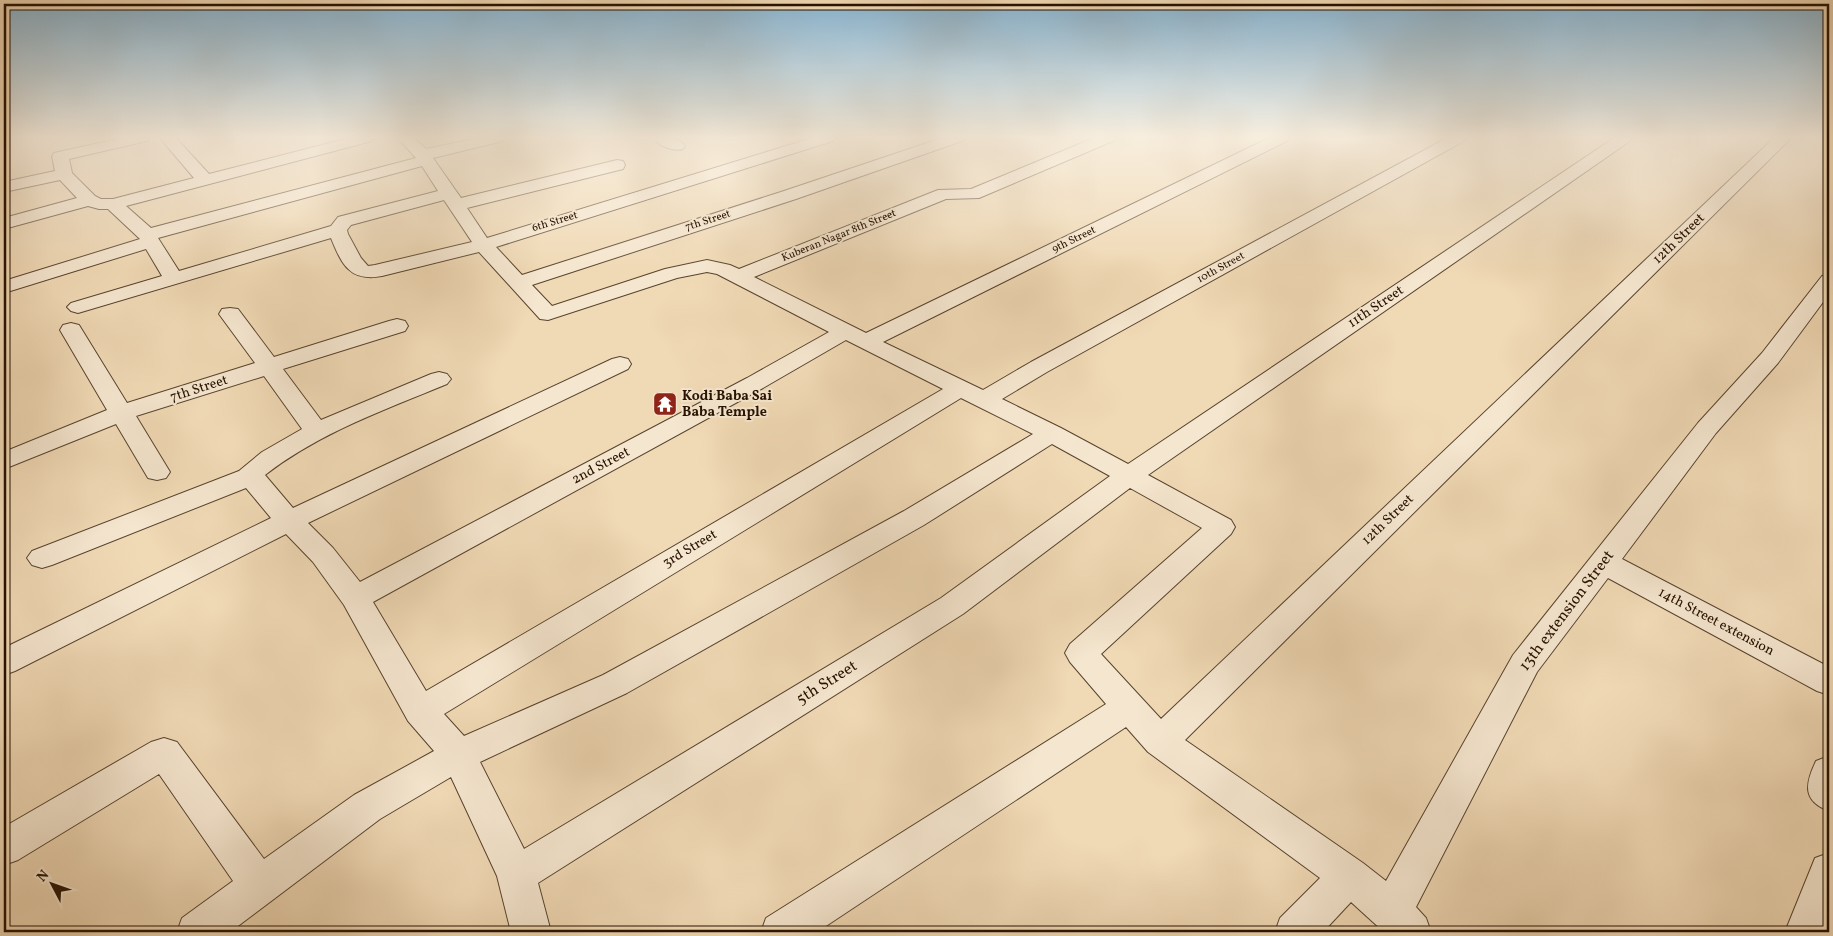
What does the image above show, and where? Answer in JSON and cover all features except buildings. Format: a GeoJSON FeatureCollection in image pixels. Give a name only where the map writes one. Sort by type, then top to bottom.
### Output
{"type":"FeatureCollection","features":[{"type":"Feature","properties":{"kind":"street"},"geometry":{"type":"LineString","coordinates":[[4,187],[29,182]]}},
{"type":"Feature","properties":{"kind":"street"},"geometry":{"type":"LineString","coordinates":[[71,182],[89,200],[99,204],[112,204],[194,182]]}},
{"type":"Feature","properties":{"kind":"street"},"geometry":{"type":"LineString","coordinates":[[4,287],[149,239],[344,182]]}},
{"type":"Feature","properties":{"kind":"street"},"geometry":{"type":"LineString","coordinates":[[440,182],[483,244],[517,283],[548,314],[672,273],[707,266],[723,268],[770,294],[1052,433],[1221,527],[1081,653],[1160,742],[1349,876],[1295,932]]}},
{"type":"Feature","properties":{"kind":"street"},"geometry":{"type":"LineString","coordinates":[[78,307],[338,230],[344,222],[539,182]]}},
{"type":"Feature","properties":{"kind":"street","name":"6th Street"},"geometry":{"type":"LineString","coordinates":[[338,230],[355,265],[365,272],[382,270],[483,244],[685,182]]}},
{"type":"Feature","properties":{"kind":"street","name":"7th Street"},"geometry":{"type":"LineString","coordinates":[[517,283],[829,182]]}},
{"type":"Feature","properties":{"kind":"street","name":"Kuberan Nagar 8th Street"},"geometry":{"type":"LineString","coordinates":[[740,276],[944,194],[973,194],[1002,182]]}},
{"type":"Feature","properties":{"kind":"street","name":"9th Street"},"geometry":{"type":"LineString","coordinates":[[856,336],[1187,182]]}},
{"type":"Feature","properties":{"kind":"street","name":"10th Street"},"geometry":{"type":"LineString","coordinates":[[972,394],[1040,367],[1378,182]]}},
{"type":"Feature","properties":{"kind":"street","name":"11th Street"},"geometry":{"type":"LineString","coordinates":[[1128,476],[1560,182]]}},
{"type":"Feature","properties":{"kind":"street","name":"12th Street"},"geometry":{"type":"LineString","coordinates":[[1160,742],[1739,182]]}},
{"type":"Feature","properties":{"kind":"street"},"geometry":{"type":"LineString","coordinates":[[4,224],[89,200]]}},
{"type":"Feature","properties":{"kind":"street"},"geometry":{"type":"LineString","coordinates":[[112,204],[149,239],[173,278]]}},
{"type":"Feature","properties":{"kind":"street","name":"13th extension Street"},"geometry":{"type":"LineString","coordinates":[[1349,876],[1402,922],[1525,664],[1707,428],[1770,358],[1829,280]]}},
{"type":"Feature","properties":{"kind":"street"},"geometry":{"type":"LineString","coordinates":[[230,314],[318,432]]}},
{"type":"Feature","properties":{"kind":"street","name":"7th Street"},"geometry":{"type":"LineString","coordinates":[[4,462],[121,413],[397,326]]}},
{"type":"Feature","properties":{"kind":"street"},"geometry":{"type":"LineString","coordinates":[[71,330],[157,472]]}},
{"type":"Feature","properties":{"kind":"street","name":"2nd Street"},"geometry":{"type":"LineString","coordinates":[[355,598],[755,383],[856,336]]}},
{"type":"Feature","properties":{"kind":"street"},"geometry":{"type":"LineString","coordinates":[[4,662],[289,520],[620,364]]}},
{"type":"Feature","properties":{"kind":"street"},"geometry":{"type":"LineString","coordinates":[[42,558],[251,476],[251,473],[266,460],[318,432],[439,379]]}},
{"type":"Feature","properties":{"kind":"street","name":"3rd Street"},"geometry":{"type":"LineString","coordinates":[[420,711],[972,394]]}},
{"type":"Feature","properties":{"kind":"street"},"geometry":{"type":"LineString","coordinates":[[197,932],[367,807],[459,755],[615,684],[914,518],[1052,433]]}},
{"type":"Feature","properties":{"kind":"street"},"geometry":{"type":"LineString","coordinates":[[251,476],[289,520],[323,555],[355,598],[420,711],[459,755],[516,875],[531,932]]}},
{"type":"Feature","properties":{"kind":"street","name":"5th Street"},"geometry":{"type":"LineString","coordinates":[[516,875],[952,606],[1128,476]]}},
{"type":"Feature","properties":{"kind":"street","name":"14th Street extension"},"geometry":{"type":"LineString","coordinates":[[1603,562],[1829,682]]}},
{"type":"Feature","properties":{"kind":"street"},"geometry":{"type":"LineString","coordinates":[[782,932],[1129,707]]}},
{"type":"Feature","properties":{"kind":"street"},"geometry":{"type":"LineString","coordinates":[[4,846],[164,753],[260,886]]}},
{"type":"Feature","properties":{"kind":"street"},"geometry":{"type":"LineString","coordinates":[[1829,772],[1826,792],[1829,794]]}},
{"type":"Feature","properties":{"kind":"street"},"geometry":{"type":"LineString","coordinates":[[1805,932],[1829,871]]}},
{"type":"Feature","properties":{"kind":"place","name":"Kodi Baba Sai Baba Temple"},"geometry":{"type":"Point","coordinates":[665,404]}}]}
